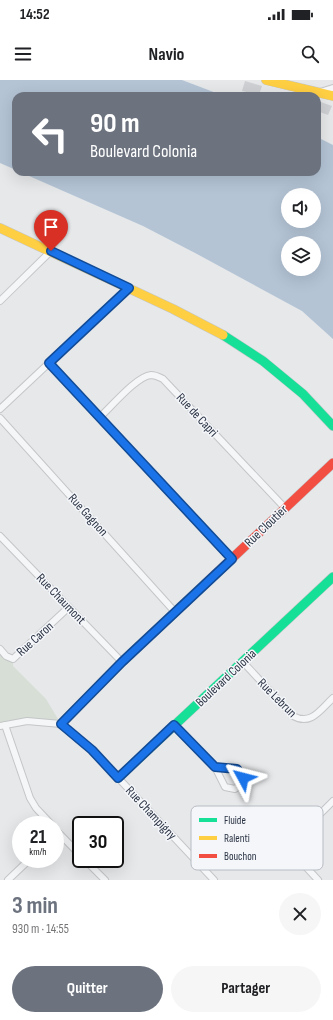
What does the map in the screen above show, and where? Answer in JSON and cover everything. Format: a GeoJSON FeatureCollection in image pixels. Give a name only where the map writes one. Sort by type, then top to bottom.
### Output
{"type":"FeatureCollection","features":[{"type":"Feature","properties":{"kind":"street"},"geometry":{"type":"LineString","coordinates":[[266,80],[318,92],[333,88]]}},
{"type":"Feature","properties":{"kind":"street"},"geometry":{"type":"LineString","coordinates":[[321,93],[333,96]]}},
{"type":"Feature","properties":{"kind":"street"},"geometry":{"type":"LineString","coordinates":[[0,228],[129,288],[218,332],[263,361],[303,394],[333,426]]}},
{"type":"Feature","properties":{"kind":"street"},"geometry":{"type":"LineString","coordinates":[[0,301],[51,251]]}},
{"type":"Feature","properties":{"kind":"street"},"geometry":{"type":"LineString","coordinates":[[0,409],[129,288]]}},
{"type":"Feature","properties":{"kind":"street"},"geometry":{"type":"LineString","coordinates":[[49,363],[232,559]]}},
{"type":"Feature","properties":{"kind":"street","name":"Rue de Capri"},"geometry":{"type":"LineString","coordinates":[[100,416],[140,379],[150,375],[156,375],[163,379],[285,508]]}},
{"type":"Feature","properties":{"kind":"street","name":"Rue Gagnon"},"geometry":{"type":"LineString","coordinates":[[0,418],[175,612]]}},
{"type":"Feature","properties":{"kind":"street","name":"Rue Cloutier"},"geometry":{"type":"LineString","coordinates":[[61,724],[122,662],[333,463]]}},
{"type":"Feature","properties":{"kind":"street","name":"Rue Chaumont"},"geometry":{"type":"LineString","coordinates":[[0,536],[122,662]]}},
{"type":"Feature","properties":{"kind":"street","name":"Boulevard Colonia"},"geometry":{"type":"LineString","coordinates":[[118,778],[333,577]]}},
{"type":"Feature","properties":{"kind":"street","name":"Rue Caron"},"geometry":{"type":"LineString","coordinates":[[0,649],[6,656],[13,659],[69,607]]}},
{"type":"Feature","properties":{"kind":"street","name":"Rue Lebrun"},"geometry":{"type":"LineString","coordinates":[[243,662],[293,716],[300,720],[307,720],[314,716],[333,698]]}},
{"type":"Feature","properties":{"kind":"street"},"geometry":{"type":"LineString","coordinates":[[44,816],[36,808],[30,798],[2,726],[27,722],[61,724]]}},
{"type":"Feature","properties":{"kind":"street","name":"Rue Champigny"},"geometry":{"type":"LineString","coordinates":[[61,724],[92,750],[191,856]]}},
{"type":"Feature","properties":{"kind":"street"},"geometry":{"type":"LineString","coordinates":[[174,725],[215,767],[225,787],[231,790],[240,785],[243,778],[237,769],[215,767]]}},
{"type":"Feature","properties":{"kind":"street"},"geometry":{"type":"LineString","coordinates":[[323,811],[333,801]]}},
{"type":"Feature","properties":{"kind":"street"},"geometry":{"type":"LineString","coordinates":[[64,840],[72,847]]}},
{"type":"Feature","properties":{"kind":"street"},"geometry":{"type":"LineString","coordinates":[[8,880],[21,868]]}},
{"type":"Feature","properties":{"kind":"street"},"geometry":{"type":"LineString","coordinates":[[93,868],[105,880]]}},
{"type":"Feature","properties":{"kind":"street","name":"Rue Champigny"},"geometry":{"type":"LineString","coordinates":[[205,870],[214,880]]}},
{"type":"Feature","properties":{"kind":"street"},"geometry":{"type":"LineString","coordinates":[[309,870],[318,880]]}},
{"type":"Feature","properties":{"kind":"shaded area"},"geometry":{"type":"Polygon","coordinates":[[[0,649],[13,659],[13,666],[46,699],[61,724],[27,721],[0,726],[0,649]]]}},
{"type":"Feature","properties":{"kind":"water"},"geometry":{"type":"Polygon","coordinates":[[[0,80],[182,80],[214,92],[12,92],[12,168],[0,163],[0,80]]]}},
{"type":"Feature","properties":{"kind":"water"},"geometry":{"type":"Polygon","coordinates":[[[321,139],[333,145],[333,339],[302,311],[143,226],[29,176],[321,176],[321,139]]]}},
{"type":"Feature","properties":{"kind":"building"},"geometry":{"type":"Polygon","coordinates":[[[245,81],[262,86],[260,92],[242,91],[245,81]]]}},
{"type":"Feature","properties":{"kind":"building"},"geometry":{"type":"Polygon","coordinates":[[[321,102],[332,106],[328,115],[321,112],[321,102]]]}},
{"type":"Feature","properties":{"kind":"traffic: fast"},"geometry":{"type":"LineString","coordinates":[[223,335],[263,361],[303,394],[333,426]]}},
{"type":"Feature","properties":{"kind":"traffic: fast"},"geometry":{"type":"LineString","coordinates":[[118,778],[333,577]]}},
{"type":"Feature","properties":{"kind":"traffic: slow"},"geometry":{"type":"LineString","coordinates":[[266,80],[316,92]]}},
{"type":"Feature","properties":{"kind":"traffic: slow"},"geometry":{"type":"LineString","coordinates":[[321,93],[333,96]]}},
{"type":"Feature","properties":{"kind":"traffic: slow"},"geometry":{"type":"LineString","coordinates":[[0,228],[173,309],[223,335]]}},
{"type":"Feature","properties":{"kind":"traffic: slow"},"geometry":{"type":"LineString","coordinates":[[61,724],[122,662],[205,584]]}},
{"type":"Feature","properties":{"kind":"traffic: jam"},"geometry":{"type":"LineString","coordinates":[[205,584],[333,463]]}},
{"type":"Feature","properties":{"kind":"route"},"geometry":{"type":"LineString","coordinates":[[51,251],[129,288],[49,363],[232,559],[122,662],[61,724],[92,750],[118,778],[174,725],[215,767],[237,769],[242,774],[243,778]]}}]}
